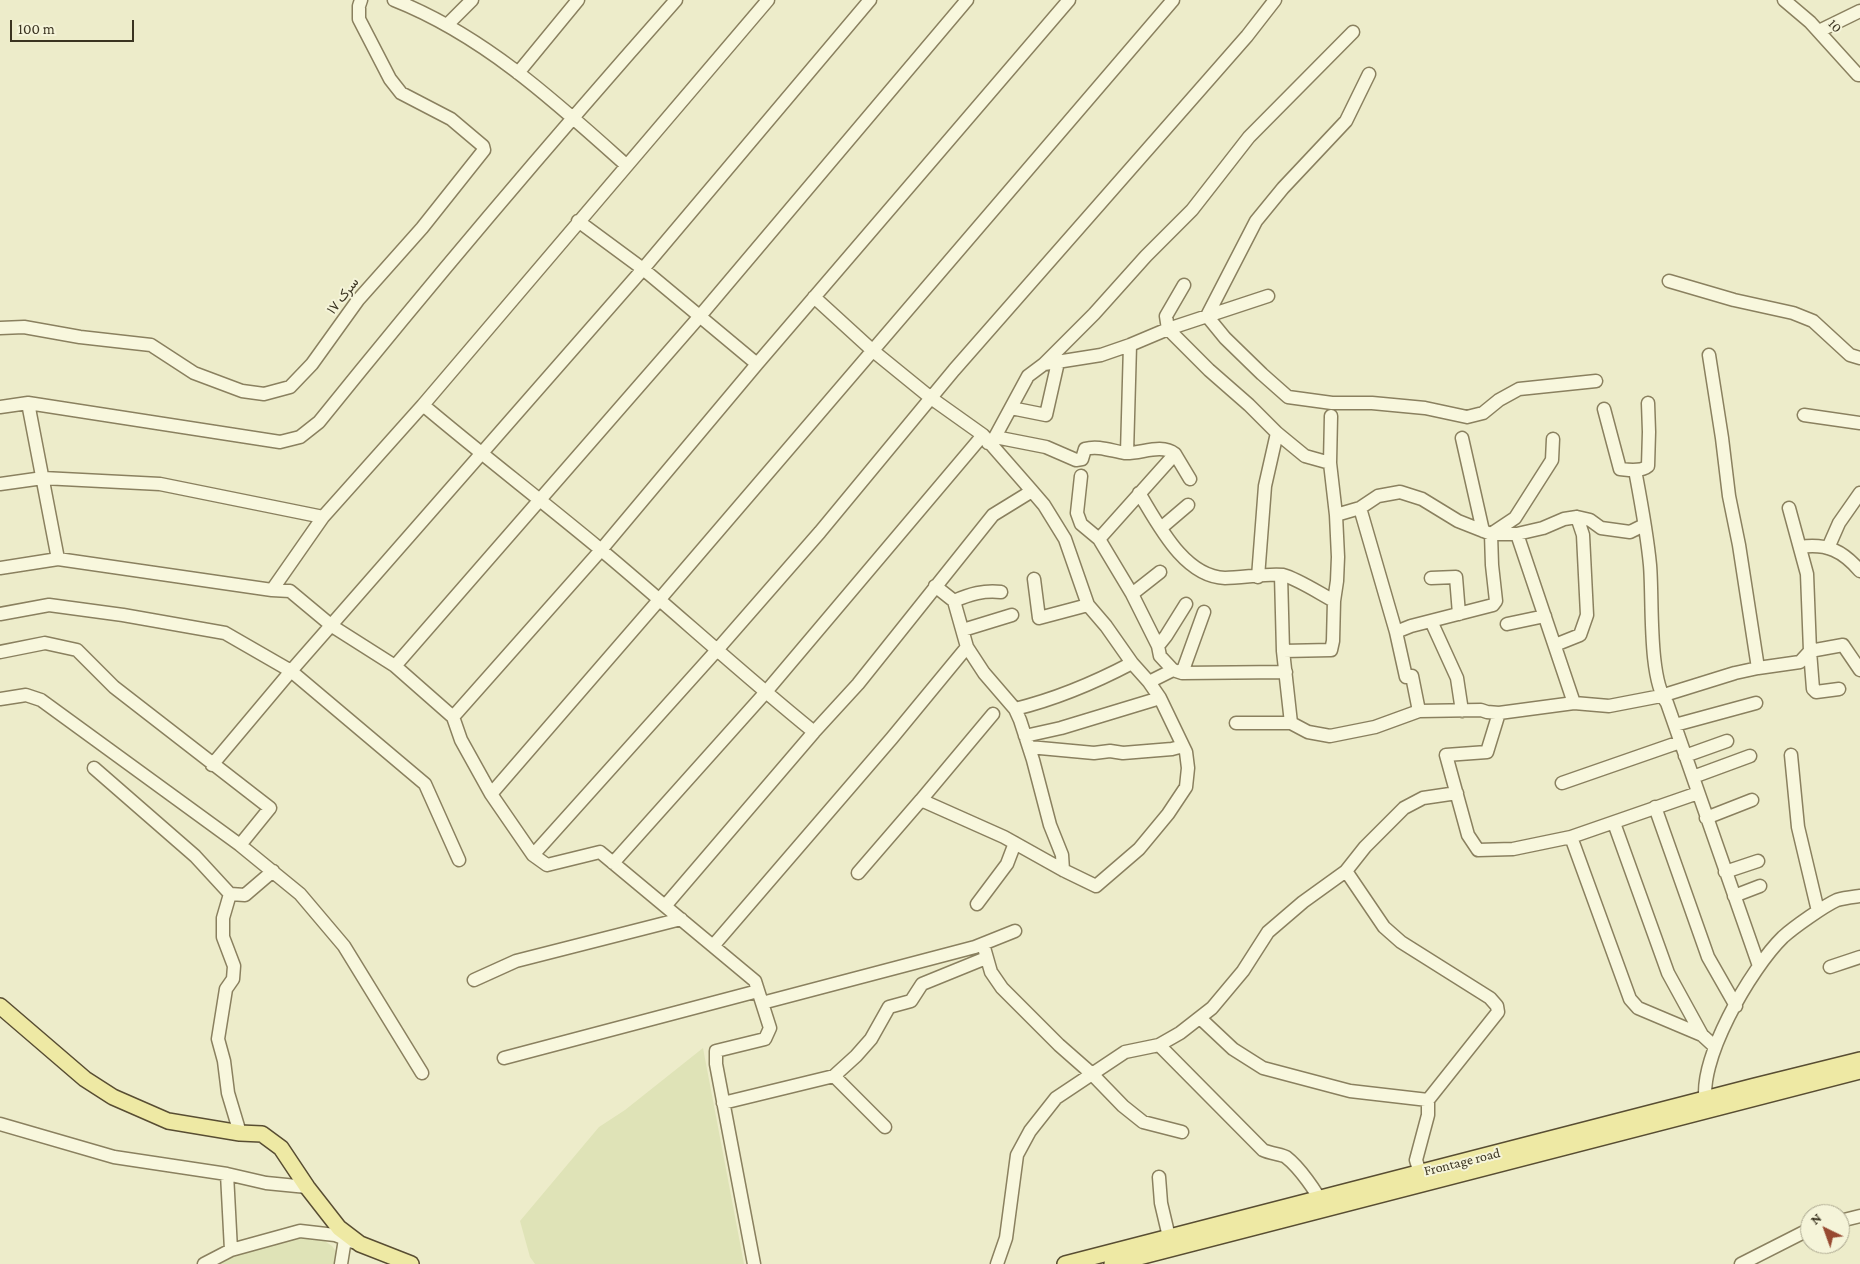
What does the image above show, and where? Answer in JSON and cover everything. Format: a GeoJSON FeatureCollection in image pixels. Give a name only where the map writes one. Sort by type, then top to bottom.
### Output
{"type":"FeatureCollection","features":[{"type":"Feature","properties":{"kind":"main road"},"geometry":{"type":"LineString","coordinates":[[0,1006],[85,1079],[113,1097],[168,1121],[240,1133],[262,1134],[281,1148],[307,1187],[340,1228],[360,1244],[411,1264]]}},
{"type":"Feature","properties":{"kind":"main road","name":"Frontage road"},"geometry":{"type":"LineString","coordinates":[[1065,1264],[1169,1237],[1322,1203],[1420,1172],[1706,1105],[1860,1060]]}},
{"type":"Feature","properties":{"kind":"main road"},"geometry":{"type":"LineString","coordinates":[[1112,1264],[1322,1203],[1706,1105],[1860,1071]]}},
{"type":"Feature","properties":{"kind":"street","name":"سرک ۱۷"},"geometry":{"type":"LineString","coordinates":[[0,328],[24,327],[80,337],[151,345],[194,373],[242,391],[264,394],[290,387],[312,364],[358,300],[422,228],[484,150],[483,146],[452,119],[401,93],[390,79],[359,19],[361,0]]}},
{"type":"Feature","properties":{"kind":"street"},"geometry":{"type":"LineString","coordinates":[[394,0],[424,12],[471,39],[518,73],[573,117],[626,165]]}},
{"type":"Feature","properties":{"kind":"street"},"geometry":{"type":"LineString","coordinates":[[447,25],[472,0]]}},
{"type":"Feature","properties":{"kind":"street"},"geometry":{"type":"LineString","coordinates":[[518,73],[578,0]]}},
{"type":"Feature","properties":{"kind":"street"},"geometry":{"type":"LineString","coordinates":[[0,407],[28,403],[280,442],[300,437],[319,422],[412,306],[573,117],[676,0]]}},
{"type":"Feature","properties":{"kind":"street"},"geometry":{"type":"LineString","coordinates":[[272,590],[323,516],[423,405],[768,0]]}},
{"type":"Feature","properties":{"kind":"street"},"geometry":{"type":"LineString","coordinates":[[212,765],[291,671],[643,269],[870,0]]}},
{"type":"Feature","properties":{"kind":"street"},"geometry":{"type":"LineString","coordinates":[[395,666],[700,316],[967,0]]}},
{"type":"Feature","properties":{"kind":"street"},"geometry":{"type":"LineString","coordinates":[[453,717],[601,550],[756,364],[1069,0]]}},
{"type":"Feature","properties":{"kind":"street"},"geometry":{"type":"LineString","coordinates":[[491,794],[1173,0]]}},
{"type":"Feature","properties":{"kind":"street"},"geometry":{"type":"LineString","coordinates":[[533,855],[820,532],[931,398],[1246,36],[1275,0]]}},
{"type":"Feature","properties":{"kind":"street","name":"10"},"geometry":{"type":"LineString","coordinates":[[1784,0],[1819,31],[1858,75],[1860,74]]}},
{"type":"Feature","properties":{"kind":"street"},"geometry":{"type":"LineString","coordinates":[[1819,31],[1860,11]]}},
{"type":"Feature","properties":{"kind":"street"},"geometry":{"type":"LineString","coordinates":[[613,863],[989,438],[1011,408],[1028,376],[1044,364],[1094,314],[1146,256],[1192,210],[1249,137],[1353,32]]}},
{"type":"Feature","properties":{"kind":"street"},"geometry":{"type":"LineString","coordinates":[[1207,316],[1256,221],[1283,188],[1346,121],[1369,74]]}},
{"type":"Feature","properties":{"kind":"street"},"geometry":{"type":"LineString","coordinates":[[578,221],[643,269],[756,364]]}},
{"type":"Feature","properties":{"kind":"street"},"geometry":{"type":"LineString","coordinates":[[1669,281],[1734,300],[1793,313],[1813,321],[1850,355],[1860,358]]}},
{"type":"Feature","properties":{"kind":"street"},"geometry":{"type":"LineString","coordinates":[[1184,285],[1166,316],[1168,329],[1276,433],[1305,456],[1330,463]]}},
{"type":"Feature","properties":{"kind":"street"},"geometry":{"type":"LineString","coordinates":[[1044,364],[1101,355],[1168,329],[1268,296]]}},
{"type":"Feature","properties":{"kind":"street"},"geometry":{"type":"LineString","coordinates":[[814,297],[872,350],[931,398],[989,438],[1044,505],[1065,540],[1088,605],[1160,698],[1186,752],[1188,768],[1186,787],[1168,814],[1139,849],[1096,886],[1015,843],[921,800]]}},
{"type":"Feature","properties":{"kind":"street"},"geometry":{"type":"LineString","coordinates":[[1207,316],[1225,338],[1288,397],[1332,403],[1372,403],[1425,408],[1467,417],[1483,413],[1499,400],[1519,389],[1596,382]]}},
{"type":"Feature","properties":{"kind":"street"},"geometry":{"type":"LineString","coordinates":[[1127,453],[1130,345]]}},
{"type":"Feature","properties":{"kind":"street"},"geometry":{"type":"LineString","coordinates":[[1709,355],[1729,496],[1740,545],[1758,668]]}},
{"type":"Feature","properties":{"kind":"street"},"geometry":{"type":"LineString","coordinates":[[1011,408],[1046,415],[1058,362]]}},
{"type":"Feature","properties":{"kind":"street"},"geometry":{"type":"LineString","coordinates":[[28,403],[58,559]]}},
{"type":"Feature","properties":{"kind":"street"},"geometry":{"type":"LineString","coordinates":[[1604,409],[1620,469],[1635,470],[1648,466],[1648,403]]}},
{"type":"Feature","properties":{"kind":"street"},"geometry":{"type":"LineString","coordinates":[[423,405],[601,550],[765,693],[814,732]]}},
{"type":"Feature","properties":{"kind":"street"},"geometry":{"type":"LineString","coordinates":[[1804,415],[1860,424]]}},
{"type":"Feature","properties":{"kind":"street"},"geometry":{"type":"LineString","coordinates":[[1283,651],[1331,650],[1333,641],[1338,557],[1336,515],[1330,463],[1331,416]]}},
{"type":"Feature","properties":{"kind":"street"},"geometry":{"type":"LineString","coordinates":[[1258,576],[1265,486],[1276,433]]}},
{"type":"Feature","properties":{"kind":"street"},"geometry":{"type":"LineString","coordinates":[[989,438],[1046,447],[1076,460],[1082,459],[1085,449],[1092,447],[1127,453],[1166,449],[1175,454],[1190,479]]}},
{"type":"Feature","properties":{"kind":"street"},"geometry":{"type":"LineString","coordinates":[[1396,632],[1496,603],[1487,532],[1462,438]]}},
{"type":"Feature","properties":{"kind":"street"},"geometry":{"type":"LineString","coordinates":[[1487,532],[1516,518],[1552,460],[1553,439]]}},
{"type":"Feature","properties":{"kind":"street"},"geometry":{"type":"LineString","coordinates":[[1099,539],[1175,454]]}},
{"type":"Feature","properties":{"kind":"street"},"geometry":{"type":"LineString","coordinates":[[1635,470],[1650,566],[1654,664],[1662,696],[1675,725],[1759,966]]}},
{"type":"Feature","properties":{"kind":"street"},"geometry":{"type":"LineString","coordinates":[[1081,476],[1077,513],[1082,524],[1099,539],[1132,594],[1158,646],[1160,656],[1178,672]]}},
{"type":"Feature","properties":{"kind":"street"},"geometry":{"type":"LineString","coordinates":[[0,484],[42,478],[160,484],[323,516]]}},
{"type":"Feature","properties":{"kind":"street"},"geometry":{"type":"LineString","coordinates":[[664,906],[814,732],[858,684],[993,514],[1032,491]]}},
{"type":"Feature","properties":{"kind":"street"},"geometry":{"type":"LineString","coordinates":[[1336,515],[1360,508],[1378,496],[1400,492],[1422,499],[1458,521],[1487,532],[1517,534],[1543,528],[1564,519],[1577,518],[1590,520],[1602,528],[1630,532],[1644,525]]}},
{"type":"Feature","properties":{"kind":"street"},"geometry":{"type":"LineString","coordinates":[[1139,493],[1166,537],[1190,564],[1200,571],[1222,578],[1281,575],[1334,601]]}},
{"type":"Feature","properties":{"kind":"street"},"geometry":{"type":"LineString","coordinates":[[1828,548],[1839,523],[1860,493]]}},
{"type":"Feature","properties":{"kind":"street"},"geometry":{"type":"LineString","coordinates":[[1161,528],[1188,505]]}},
{"type":"Feature","properties":{"kind":"street"},"geometry":{"type":"LineString","coordinates":[[1360,508],[1396,632],[1406,677],[1412,676],[1420,711]]}},
{"type":"Feature","properties":{"kind":"street"},"geometry":{"type":"LineString","coordinates":[[1789,508],[1807,574],[1810,651],[1814,691],[1839,689]]}},
{"type":"Feature","properties":{"kind":"street"},"geometry":{"type":"LineString","coordinates":[[1555,645],[1580,635],[1587,615],[1583,535],[1577,518]]}},
{"type":"Feature","properties":{"kind":"street"},"geometry":{"type":"LineString","coordinates":[[1517,534],[1574,703]]}},
{"type":"Feature","properties":{"kind":"street"},"geometry":{"type":"LineString","coordinates":[[1800,547],[1828,548],[1854,555],[1860,571]]}},
{"type":"Feature","properties":{"kind":"street"},"geometry":{"type":"LineString","coordinates":[[0,568],[58,559],[290,591],[332,626],[395,666],[453,717],[461,740],[491,794],[533,855],[547,865],[600,852],[755,980],[770,1028],[765,1039],[716,1051],[716,1064],[754,1264]]}},
{"type":"Feature","properties":{"kind":"street"},"geometry":{"type":"LineString","coordinates":[[1132,594],[1160,572]]}},
{"type":"Feature","properties":{"kind":"street"},"geometry":{"type":"LineString","coordinates":[[1281,575],[1283,651],[1291,723]]}},
{"type":"Feature","properties":{"kind":"street"},"geometry":{"type":"LineString","coordinates":[[1431,578],[1456,577],[1459,614]]}},
{"type":"Feature","properties":{"kind":"street"},"geometry":{"type":"LineString","coordinates":[[1034,579],[1039,618],[1088,605]]}},
{"type":"Feature","properties":{"kind":"street"},"geometry":{"type":"LineString","coordinates":[[935,586],[954,601],[967,647],[984,673],[1015,709],[1027,741],[1050,825],[1062,855],[1063,870]]}},
{"type":"Feature","properties":{"kind":"street"},"geometry":{"type":"LineString","coordinates":[[954,601],[990,590],[1001,592]]}},
{"type":"Feature","properties":{"kind":"street"},"geometry":{"type":"LineString","coordinates":[[1158,646],[1186,604]]}},
{"type":"Feature","properties":{"kind":"street"},"geometry":{"type":"LineString","coordinates":[[0,614],[49,605],[123,615],[225,633],[291,671],[425,784],[459,860]]}},
{"type":"Feature","properties":{"kind":"street"},"geometry":{"type":"LineString","coordinates":[[1178,672],[1204,612]]}},
{"type":"Feature","properties":{"kind":"street"},"geometry":{"type":"LineString","coordinates":[[963,630],[1012,615]]}},
{"type":"Feature","properties":{"kind":"street"},"geometry":{"type":"LineString","coordinates":[[1507,624],[1545,616]]}},
{"type":"Feature","properties":{"kind":"street"},"geometry":{"type":"LineString","coordinates":[[1431,621],[1457,678],[1462,711]]}},
{"type":"Feature","properties":{"kind":"street"},"geometry":{"type":"LineString","coordinates":[[0,652],[44,643],[77,650],[114,687],[212,765],[270,808],[240,845]]}},
{"type":"Feature","properties":{"kind":"street"},"geometry":{"type":"LineString","coordinates":[[1236,723],[1291,723],[1308,732],[1330,736],[1375,727],[1420,711],[1442,709],[1481,710],[1499,713],[1574,703],[1609,706],[1662,696],[1758,668],[1800,662],[1810,651],[1843,645],[1860,670]]}},
{"type":"Feature","properties":{"kind":"street"},"geometry":{"type":"LineString","coordinates":[[713,946],[944,677],[967,647]]}},
{"type":"Feature","properties":{"kind":"street"},"geometry":{"type":"LineString","coordinates":[[1015,709],[1064,695],[1132,663]]}},
{"type":"Feature","properties":{"kind":"street"},"geometry":{"type":"LineString","coordinates":[[1149,682],[1178,672],[1286,672]]}},
{"type":"Feature","properties":{"kind":"street"},"geometry":{"type":"LineString","coordinates":[[0,699],[26,696],[41,700],[240,845],[300,894],[344,946],[422,1073]]}},
{"type":"Feature","properties":{"kind":"street"},"geometry":{"type":"LineString","coordinates":[[1027,741],[1061,728],[1160,698]]}},
{"type":"Feature","properties":{"kind":"street"},"geometry":{"type":"LineString","coordinates":[[1675,725],[1756,703]]}},
{"type":"Feature","properties":{"kind":"street"},"geometry":{"type":"LineString","coordinates":[[1499,713],[1487,752],[1446,755],[1468,835],[1478,850],[1513,849],[1571,838],[1698,793]]}},
{"type":"Feature","properties":{"kind":"street"},"geometry":{"type":"LineString","coordinates":[[858,873],[993,714]]}},
{"type":"Feature","properties":{"kind":"street"},"geometry":{"type":"LineString","coordinates":[[1027,741],[1094,753],[1110,751],[1123,753],[1172,749],[1183,746]]}},
{"type":"Feature","properties":{"kind":"street"},"geometry":{"type":"LineString","coordinates":[[1686,756],[1727,741]]}},
{"type":"Feature","properties":{"kind":"street"},"geometry":{"type":"LineString","coordinates":[[1562,783],[1680,742]]}},
{"type":"Feature","properties":{"kind":"street"},"geometry":{"type":"LineString","coordinates":[[1790,755],[1798,826],[1818,911]]}},
{"type":"Feature","properties":{"kind":"street"},"geometry":{"type":"LineString","coordinates":[[1692,777],[1750,756]]}},
{"type":"Feature","properties":{"kind":"street"},"geometry":{"type":"LineString","coordinates":[[94,768],[195,856],[230,894],[245,895],[273,871]]}},
{"type":"Feature","properties":{"kind":"street"},"geometry":{"type":"LineString","coordinates":[[997,1264],[1006,1238],[1017,1155],[1030,1130],[1056,1098],[1125,1052],[1159,1045],[1180,1033],[1200,1018],[1212,1008],[1243,971],[1268,932],[1302,902],[1346,871],[1365,847],[1404,808],[1423,798],[1457,793]]}},
{"type":"Feature","properties":{"kind":"street"},"geometry":{"type":"LineString","coordinates":[[1706,818],[1752,800]]}},
{"type":"Feature","properties":{"kind":"street"},"geometry":{"type":"LineString","coordinates":[[1655,808],[1708,957],[1736,1006]]}},
{"type":"Feature","properties":{"kind":"street"},"geometry":{"type":"LineString","coordinates":[[1614,823],[1668,973],[1702,1035],[1714,1046]]}},
{"type":"Feature","properties":{"kind":"street"},"geometry":{"type":"LineString","coordinates":[[1571,838],[1630,999],[1638,1008],[1702,1035]]}},
{"type":"Feature","properties":{"kind":"street"},"geometry":{"type":"LineString","coordinates":[[977,904],[1007,864],[1015,843]]}},
{"type":"Feature","properties":{"kind":"street"},"geometry":{"type":"LineString","coordinates":[[1725,872],[1758,861]]}},
{"type":"Feature","properties":{"kind":"street"},"geometry":{"type":"LineString","coordinates":[[1346,871],[1384,927],[1400,942],[1490,998],[1497,1006],[1498,1012],[1428,1100],[1428,1115],[1416,1160],[1420,1172]]}},
{"type":"Feature","properties":{"kind":"street"},"geometry":{"type":"LineString","coordinates":[[1734,896],[1760,886]]}},
{"type":"Feature","properties":{"kind":"street"},"geometry":{"type":"LineString","coordinates":[[230,894],[223,918],[223,937],[234,966],[233,979],[226,989],[218,1039],[224,1061],[228,1093],[240,1133]]}},
{"type":"Feature","properties":{"kind":"street"},"geometry":{"type":"LineString","coordinates":[[1706,1105],[1709,1063],[1714,1046],[1759,966],[1784,936],[1818,911],[1838,900],[1860,896]]}},
{"type":"Feature","properties":{"kind":"street"},"geometry":{"type":"LineString","coordinates":[[474,980],[516,961],[681,920]]}},
{"type":"Feature","properties":{"kind":"street"},"geometry":{"type":"LineString","coordinates":[[504,1058],[983,944],[1015,931]]}},
{"type":"Feature","properties":{"kind":"street"},"geometry":{"type":"LineString","coordinates":[[983,944],[991,972],[1002,988],[1123,1106],[1143,1122],[1182,1132]]}},
{"type":"Feature","properties":{"kind":"street"},"geometry":{"type":"LineString","coordinates":[[1830,967],[1860,957]]}},
{"type":"Feature","properties":{"kind":"street"},"geometry":{"type":"LineString","coordinates":[[723,1103],[834,1076],[856,1056],[871,1038],[889,1007],[911,1001],[922,984],[986,958]]}},
{"type":"Feature","properties":{"kind":"street"},"geometry":{"type":"LineString","coordinates":[[1200,1018],[1232,1049],[1262,1068],[1350,1091],[1428,1100]]}},
{"type":"Feature","properties":{"kind":"street"},"geometry":{"type":"LineString","coordinates":[[1159,1045],[1264,1150],[1274,1155],[1285,1156],[1322,1203]]}},
{"type":"Feature","properties":{"kind":"street"},"geometry":{"type":"LineString","coordinates":[[834,1076],[885,1127]]}},
{"type":"Feature","properties":{"kind":"street"},"geometry":{"type":"LineString","coordinates":[[0,1124],[114,1157],[227,1174],[266,1183],[307,1187]]}},
{"type":"Feature","properties":{"kind":"street"},"geometry":{"type":"LineString","coordinates":[[227,1174],[231,1250]]}},
{"type":"Feature","properties":{"kind":"street"},"geometry":{"type":"LineString","coordinates":[[1159,1176],[1161,1203],[1169,1237]]}},
{"type":"Feature","properties":{"kind":"street"},"geometry":{"type":"LineString","coordinates":[[204,1264],[231,1250],[300,1231],[335,1235],[360,1244]]}},
{"type":"Feature","properties":{"kind":"street"},"geometry":{"type":"LineString","coordinates":[[1741,1264],[1800,1234]]}},
{"type":"Feature","properties":{"kind":"street"},"geometry":{"type":"LineString","coordinates":[[342,1264],[345,1239]]}},
{"type":"Feature","properties":{"kind":"green space"},"geometry":{"type":"Polygon","coordinates":[[[703,1048],[744,1264],[535,1264],[530,1257],[520,1221],[599,1127],[625,1110],[703,1048]]]}},
{"type":"Feature","properties":{"kind":"green space"},"geometry":{"type":"Polygon","coordinates":[[[303,1236],[323,1240],[332,1246],[340,1257],[340,1264],[213,1264],[231,1254],[303,1236]]]}}]}
